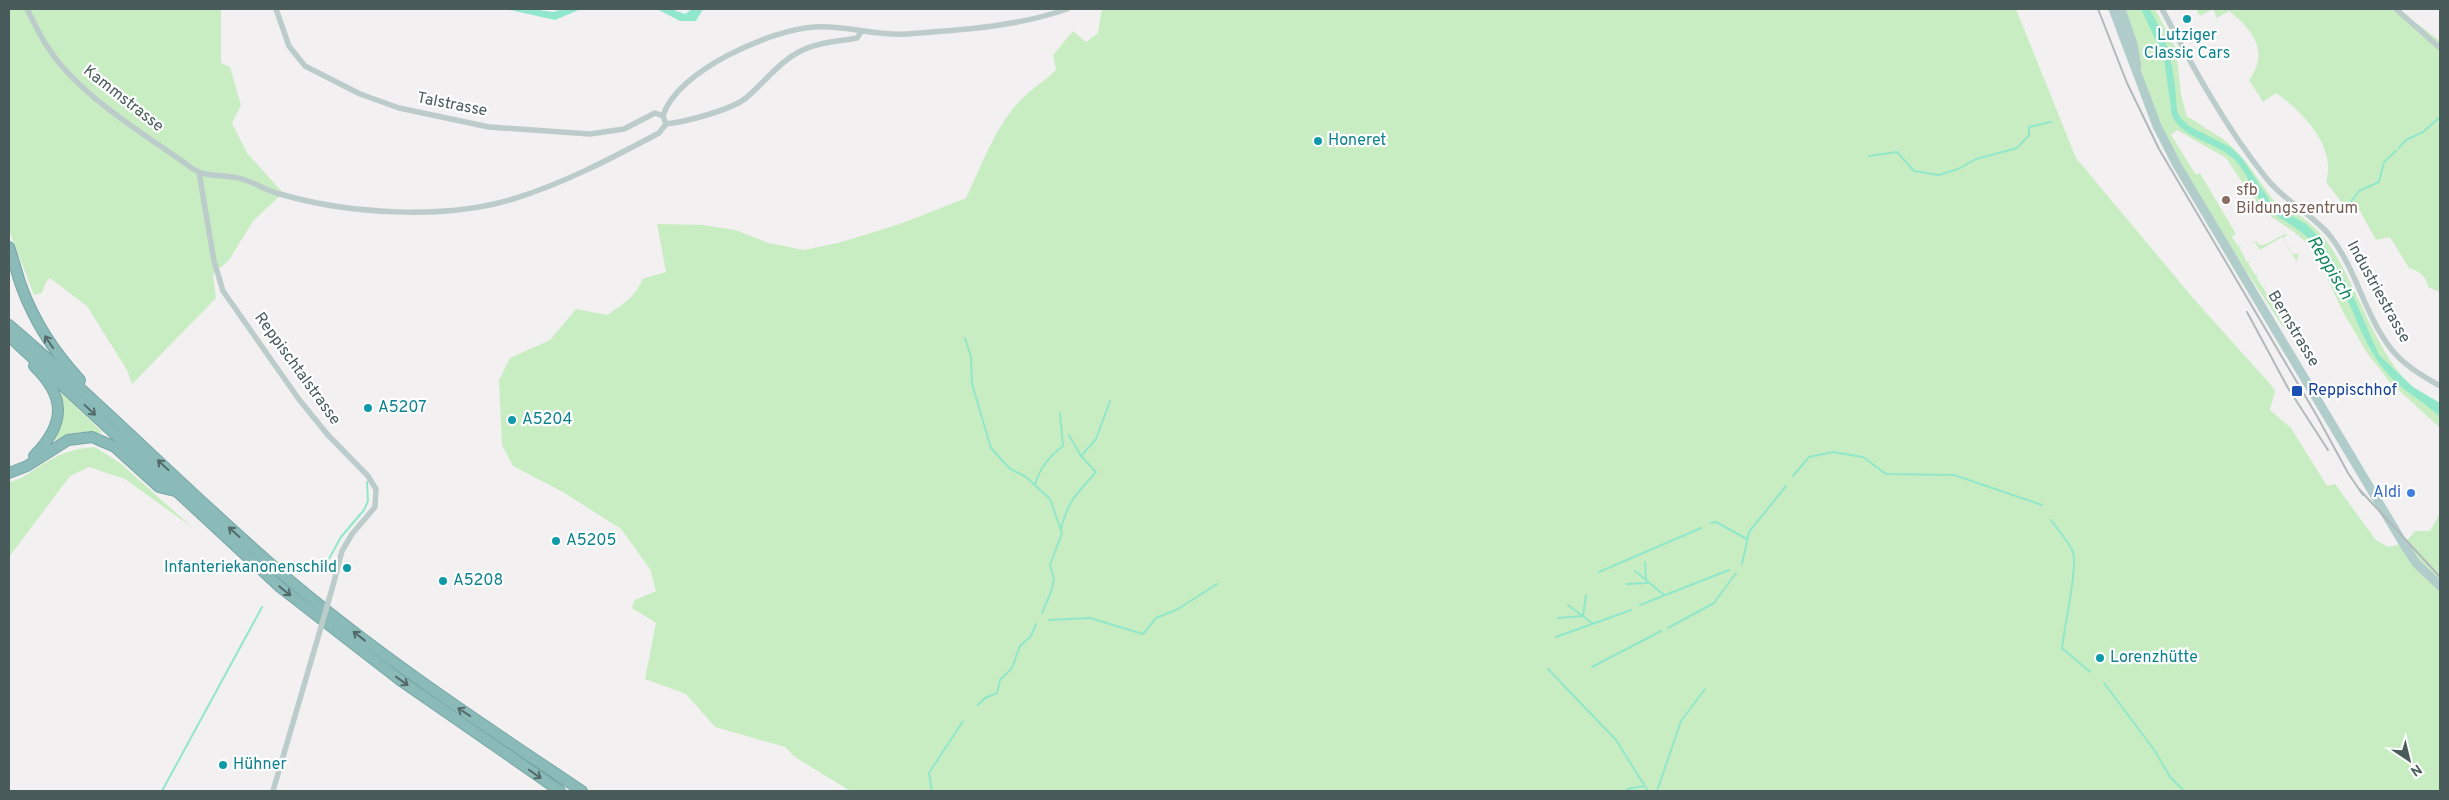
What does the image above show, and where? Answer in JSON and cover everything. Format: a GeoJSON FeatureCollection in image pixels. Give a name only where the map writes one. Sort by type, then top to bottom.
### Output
{"type":"FeatureCollection","features":[{"type":"Feature","properties":{"kind":"highway"},"geometry":{"type":"LineString","coordinates":[[9,247],[26,298],[43,334],[64,363],[106,406],[116,422]]}},
{"type":"Feature","properties":{"kind":"highway"},"geometry":{"type":"LineString","coordinates":[[9,325],[213,513],[328,612],[445,699],[582,791]]}},
{"type":"Feature","properties":{"kind":"highway"},"geometry":{"type":"LineString","coordinates":[[9,336],[280,587],[335,631],[439,708],[560,791]]}},
{"type":"Feature","properties":{"kind":"highway"},"geometry":{"type":"LineString","coordinates":[[9,342],[40,372],[54,390],[57,399],[58,415],[49,445],[27,466],[9,473]]}},
{"type":"Feature","properties":{"kind":"highway"},"geometry":{"type":"LineString","coordinates":[[9,469],[25,463],[49,445],[75,438],[101,440],[122,452],[159,488],[175,491]]}},
{"type":"Feature","properties":{"kind":"main road","name":"Bernstrasse"},"geometry":{"type":"LineString","coordinates":[[2112,9],[2157,126],[2189,186],[2407,550],[2440,586]]}},
{"type":"Feature","properties":{"kind":"main road","name":"Bernstrasse"},"geometry":{"type":"LineString","coordinates":[[2121,9],[2132,44],[2138,77]]}},
{"type":"Feature","properties":{"kind":"street","name":"Kammstrasse"},"geometry":{"type":"LineString","coordinates":[[27,9],[48,49],[71,77],[94,97],[199,172]]}},
{"type":"Feature","properties":{"kind":"street","name":"Talstrasse"},"geometry":{"type":"LineString","coordinates":[[276,9],[287,42],[302,63],[356,92],[399,108],[489,127],[590,134],[607,133],[628,127],[655,113],[662,116]]}},
{"type":"Feature","properties":{"kind":"street"},"geometry":{"type":"LineString","coordinates":[[666,124],[662,116],[674,96],[691,79],[760,40],[790,30],[815,27],[862,31],[881,35],[905,34],[1012,22],[1040,17],[1067,9]]}},
{"type":"Feature","properties":{"kind":"street","name":"Industriestrasse"},"geometry":{"type":"LineString","coordinates":[[2162,9],[2215,104],[2267,180],[2330,236],[2344,258],[2378,327],[2393,351],[2413,369],[2440,386]]}},
{"type":"Feature","properties":{"kind":"street"},"geometry":{"type":"LineString","coordinates":[[2396,9],[2440,48]]}},
{"type":"Feature","properties":{"kind":"street"},"geometry":{"type":"LineString","coordinates":[[199,172],[238,177],[282,195],[354,209],[401,212],[468,208],[512,199],[568,179],[659,133],[666,124],[682,122],[734,106],[748,97],[786,60],[798,52],[825,42],[857,38],[862,31]]}},
{"type":"Feature","properties":{"kind":"street","name":"Reppischtalstrasse"},"geometry":{"type":"LineString","coordinates":[[199,172],[214,261],[223,291],[298,398],[327,434],[368,476],[376,489],[375,507],[352,534],[342,551],[273,791]]}},
{"type":"Feature","properties":{"kind":"shaded area"},"geometry":{"type":"Polygon","coordinates":[[[9,9],[221,9],[221,63],[230,67],[241,105],[232,123],[247,153],[283,193],[253,221],[229,260],[213,274],[216,298],[132,384],[127,370],[87,306],[50,278],[46,282],[42,293],[34,295],[9,230],[9,9]]]}},
{"type":"Feature","properties":{"kind":"shaded area"},"geometry":{"type":"Polygon","coordinates":[[[1102,9],[2016,9],[2076,158],[2193,298],[2271,385],[2275,391],[2270,410],[2291,428],[2327,486],[2335,484],[2376,540],[2388,547],[2405,543],[2415,531],[2430,531],[2440,513],[2440,791],[850,791],[795,757],[785,747],[715,727],[686,694],[645,679],[656,623],[632,608],[635,600],[656,591],[650,569],[621,529],[563,492],[513,466],[502,445],[499,380],[510,358],[550,340],[576,309],[607,315],[633,295],[642,279],[666,272],[657,224],[703,225],[735,230],[769,243],[804,250],[838,243],[900,224],[966,198],[989,149],[1009,113],[1027,94],[1056,70],[1053,55],[1073,31],[1086,42],[1098,33],[1102,9]]]}},
{"type":"Feature","properties":{"kind":"shaded area"},"geometry":{"type":"Polygon","coordinates":[[[2125,9],[2155,9],[2176,49],[2181,94],[2187,117],[2234,148],[2286,215],[2292,209],[2326,240],[2337,257],[2388,357],[2400,374],[2414,388],[2440,405],[2440,428],[2389,381],[2367,353],[2343,312],[2313,248],[2294,232],[2260,209],[2226,158],[2177,130],[2171,135],[2196,175],[2200,173],[2236,234],[2232,237],[2238,246],[2242,244],[2239,247],[2247,262],[2251,260],[2248,263],[2255,275],[2258,273],[2256,276],[2263,288],[2266,286],[2264,289],[2271,301],[2274,299],[2272,302],[2279,314],[2282,312],[2280,315],[2287,327],[2295,328],[2296,332],[2288,332],[2281,324],[2211,217],[2164,132],[2148,92],[2125,9]]]}},
{"type":"Feature","properties":{"kind":"shaded area"},"geometry":{"type":"Polygon","coordinates":[[[2196,9],[2213,9],[2200,16],[2196,9]]]}},
{"type":"Feature","properties":{"kind":"shaded area"},"geometry":{"type":"Polygon","coordinates":[[[2213,9],[2398,9],[2440,41],[2440,292],[2428,287],[2422,275],[2409,268],[2390,237],[2376,240],[2360,211],[2349,212],[2326,182],[2327,156],[2322,143],[2307,120],[2276,93],[2263,102],[2249,80],[2258,60],[2256,42],[2251,34],[2238,18],[2229,11],[2217,18],[2213,9]]]}},
{"type":"Feature","properties":{"kind":"shaded area"},"geometry":{"type":"Polygon","coordinates":[[[2285,234],[2287,235],[2283,238],[2293,254],[2298,254],[2297,262],[2282,237],[2260,250],[2255,242],[2251,245],[2255,241],[2260,245],[2266,244],[2285,234]]]}},
{"type":"Feature","properties":{"kind":"shaded area"},"geometry":{"type":"Polygon","coordinates":[[[61,392],[103,433],[76,434],[50,442],[58,430],[62,419],[61,392]]]}},
{"type":"Feature","properties":{"kind":"shaded area"},"geometry":{"type":"Polygon","coordinates":[[[95,447],[120,463],[193,528],[125,479],[89,467],[70,476],[9,557],[9,482],[21,478],[64,453],[95,447]]]}},
{"type":"Feature","properties":{"kind":"water"},"geometry":{"type":"Polygon","coordinates":[[[506,9],[531,9],[553,12],[563,9],[581,9],[555,20],[506,9]]]}},
{"type":"Feature","properties":{"kind":"water"},"geometry":{"type":"Polygon","coordinates":[[[657,9],[671,9],[685,14],[692,9],[703,9],[696,21],[680,21],[657,9]]]}},
{"type":"Feature","properties":{"kind":"water","name":"Reppisch"},"geometry":{"type":"Polygon","coordinates":[[[2141,9],[2149,9],[2167,45],[2175,84],[2177,111],[2181,118],[2189,126],[2230,147],[2242,158],[2272,204],[2285,215],[2294,217],[2306,224],[2319,237],[2351,291],[2379,355],[2413,387],[2440,403],[2440,417],[2400,386],[2380,365],[2368,345],[2345,295],[2333,279],[2322,256],[2312,242],[2264,205],[2235,160],[2228,154],[2192,136],[2177,124],[2172,116],[2164,58],[2141,9]]]}},
{"type":"Feature","properties":{"kind":"waterway"},"geometry":{"type":"LineString","coordinates":[[2399,148],[2406,140],[2423,132],[2440,117]]}},
{"type":"Feature","properties":{"kind":"waterway"},"geometry":{"type":"LineString","coordinates":[[1869,156],[1897,152],[1914,171],[1939,175],[1958,169],[1976,159],[2017,148],[2029,135],[2029,127],[2051,122]]}},
{"type":"Feature","properties":{"kind":"waterway"},"geometry":{"type":"LineString","coordinates":[[2344,211],[2359,191],[2379,182],[2384,162],[2396,151]]}},
{"type":"Feature","properties":{"kind":"waterway"},"geometry":{"type":"LineString","coordinates":[[965,338],[971,357],[972,384],[991,448],[1009,468],[1026,477],[1050,499],[1062,533],[1050,565],[1054,579],[1042,613]]}},
{"type":"Feature","properties":{"kind":"waterway"},"geometry":{"type":"LineString","coordinates":[[1061,529],[1070,504],[1096,472],[1081,456],[1096,439],[1110,401]]}},
{"type":"Feature","properties":{"kind":"waterway"},"geometry":{"type":"LineString","coordinates":[[1035,485],[1046,463],[1063,446],[1060,413]]}},
{"type":"Feature","properties":{"kind":"waterway"},"geometry":{"type":"LineString","coordinates":[[1069,435],[1081,456]]}},
{"type":"Feature","properties":{"kind":"waterway"},"geometry":{"type":"LineString","coordinates":[[1793,476],[1809,457],[1833,452],[1863,457],[1886,474],[1954,475],[2042,505]]}},
{"type":"Feature","properties":{"kind":"waterway"},"geometry":{"type":"LineString","coordinates":[[325,566],[341,537],[364,510],[368,501],[367,482]]}},
{"type":"Feature","properties":{"kind":"waterway"},"geometry":{"type":"LineString","coordinates":[[1742,564],[1749,532],[1786,486]]}},
{"type":"Feature","properties":{"kind":"waterway"},"geometry":{"type":"LineString","coordinates":[[2051,520],[2071,548],[2074,560],[2062,648],[2090,672]]}},
{"type":"Feature","properties":{"kind":"waterway"},"geometry":{"type":"LineString","coordinates":[[1711,523],[1716,522],[1747,539]]}},
{"type":"Feature","properties":{"kind":"waterway"},"geometry":{"type":"LineString","coordinates":[[1599,572],[1701,528]]}},
{"type":"Feature","properties":{"kind":"waterway"},"geometry":{"type":"LineString","coordinates":[[1645,562],[1646,580]]}},
{"type":"Feature","properties":{"kind":"waterway"},"geometry":{"type":"LineString","coordinates":[[1640,605],[1729,570]]}},
{"type":"Feature","properties":{"kind":"waterway"},"geometry":{"type":"LineString","coordinates":[[1635,571],[1664,595]]}},
{"type":"Feature","properties":{"kind":"waterway"},"geometry":{"type":"LineString","coordinates":[[1668,628],[1714,603],[1736,573]]}},
{"type":"Feature","properties":{"kind":"waterway"},"geometry":{"type":"LineString","coordinates":[[1627,584],[1647,583]]}},
{"type":"Feature","properties":{"kind":"waterway"},"geometry":{"type":"LineString","coordinates":[[1049,620],[1090,618],[1143,634],[1156,618],[1178,609],[1217,584]]}},
{"type":"Feature","properties":{"kind":"waterway"},"geometry":{"type":"LineString","coordinates":[[1558,618],[1583,616],[1586,595]]}},
{"type":"Feature","properties":{"kind":"waterway"},"geometry":{"type":"LineString","coordinates":[[1568,605],[1592,623]]}},
{"type":"Feature","properties":{"kind":"waterway"},"geometry":{"type":"LineString","coordinates":[[162,791],[262,607]]}},
{"type":"Feature","properties":{"kind":"waterway"},"geometry":{"type":"LineString","coordinates":[[1556,637],[1631,610]]}},
{"type":"Feature","properties":{"kind":"waterway"},"geometry":{"type":"LineString","coordinates":[[978,705],[985,698],[997,693],[1000,680],[1012,668],[1020,646],[1031,636],[1036,624]]}},
{"type":"Feature","properties":{"kind":"waterway"},"geometry":{"type":"LineString","coordinates":[[1592,667],[1661,631]]}},
{"type":"Feature","properties":{"kind":"waterway"},"geometry":{"type":"LineString","coordinates":[[1548,669],[1616,740],[1648,791]]}},
{"type":"Feature","properties":{"kind":"waterway"},"geometry":{"type":"LineString","coordinates":[[2104,683],[2155,751],[2170,777],[2184,791]]}},
{"type":"Feature","properties":{"kind":"waterway"},"geometry":{"type":"LineString","coordinates":[[1657,791],[1681,721],[1705,689]]}},
{"type":"Feature","properties":{"kind":"waterway"},"geometry":{"type":"LineString","coordinates":[[932,791],[929,773],[963,721]]}},
{"type":"Feature","properties":{"kind":"waterway"},"geometry":{"type":"LineString","coordinates":[[1627,789],[1644,786]]}},
{"type":"Feature","properties":{"kind":"railway"},"geometry":{"type":"LineString","coordinates":[[2098,9],[2127,83],[2159,149],[2317,416],[2348,473],[2363,495]]}},
{"type":"Feature","properties":{"kind":"railway"},"geometry":{"type":"LineString","coordinates":[[2247,312],[2288,388],[2328,450]]}},
{"type":"Feature","properties":{"kind":"railway"},"geometry":{"type":"LineString","coordinates":[[2359,489],[2440,577]]}},
{"type":"Feature","properties":{"kind":"place","name":"Lutziger Classic Cars"},"geometry":{"type":"Point","coordinates":[2187,19]}},
{"type":"Feature","properties":{"kind":"place","name":"Honeret"},"geometry":{"type":"Point","coordinates":[1318,141]}},
{"type":"Feature","properties":{"kind":"place","name":"sfb Bildungszentrum"},"geometry":{"type":"Point","coordinates":[2226,200]}},
{"type":"Feature","properties":{"kind":"place","name":"Reppischhof"},"geometry":{"type":"Point","coordinates":[2297,391]}},
{"type":"Feature","properties":{"kind":"place","name":"A5207"},"geometry":{"type":"Point","coordinates":[368,408]}},
{"type":"Feature","properties":{"kind":"place","name":"A5204"},"geometry":{"type":"Point","coordinates":[512,420]}},
{"type":"Feature","properties":{"kind":"place","name":"Aldi"},"geometry":{"type":"Point","coordinates":[2411,493]}},
{"type":"Feature","properties":{"kind":"place","name":"A5205"},"geometry":{"type":"Point","coordinates":[556,541]}},
{"type":"Feature","properties":{"kind":"place","name":"Infanteriekanonenschild"},"geometry":{"type":"Point","coordinates":[347,568]}},
{"type":"Feature","properties":{"kind":"place","name":"A5208"},"geometry":{"type":"Point","coordinates":[443,581]}},
{"type":"Feature","properties":{"kind":"place","name":"Lorenzhütte"},"geometry":{"type":"Point","coordinates":[2100,658]}},
{"type":"Feature","properties":{"kind":"place","name":"Hühner"},"geometry":{"type":"Point","coordinates":[223,765]}}]}
